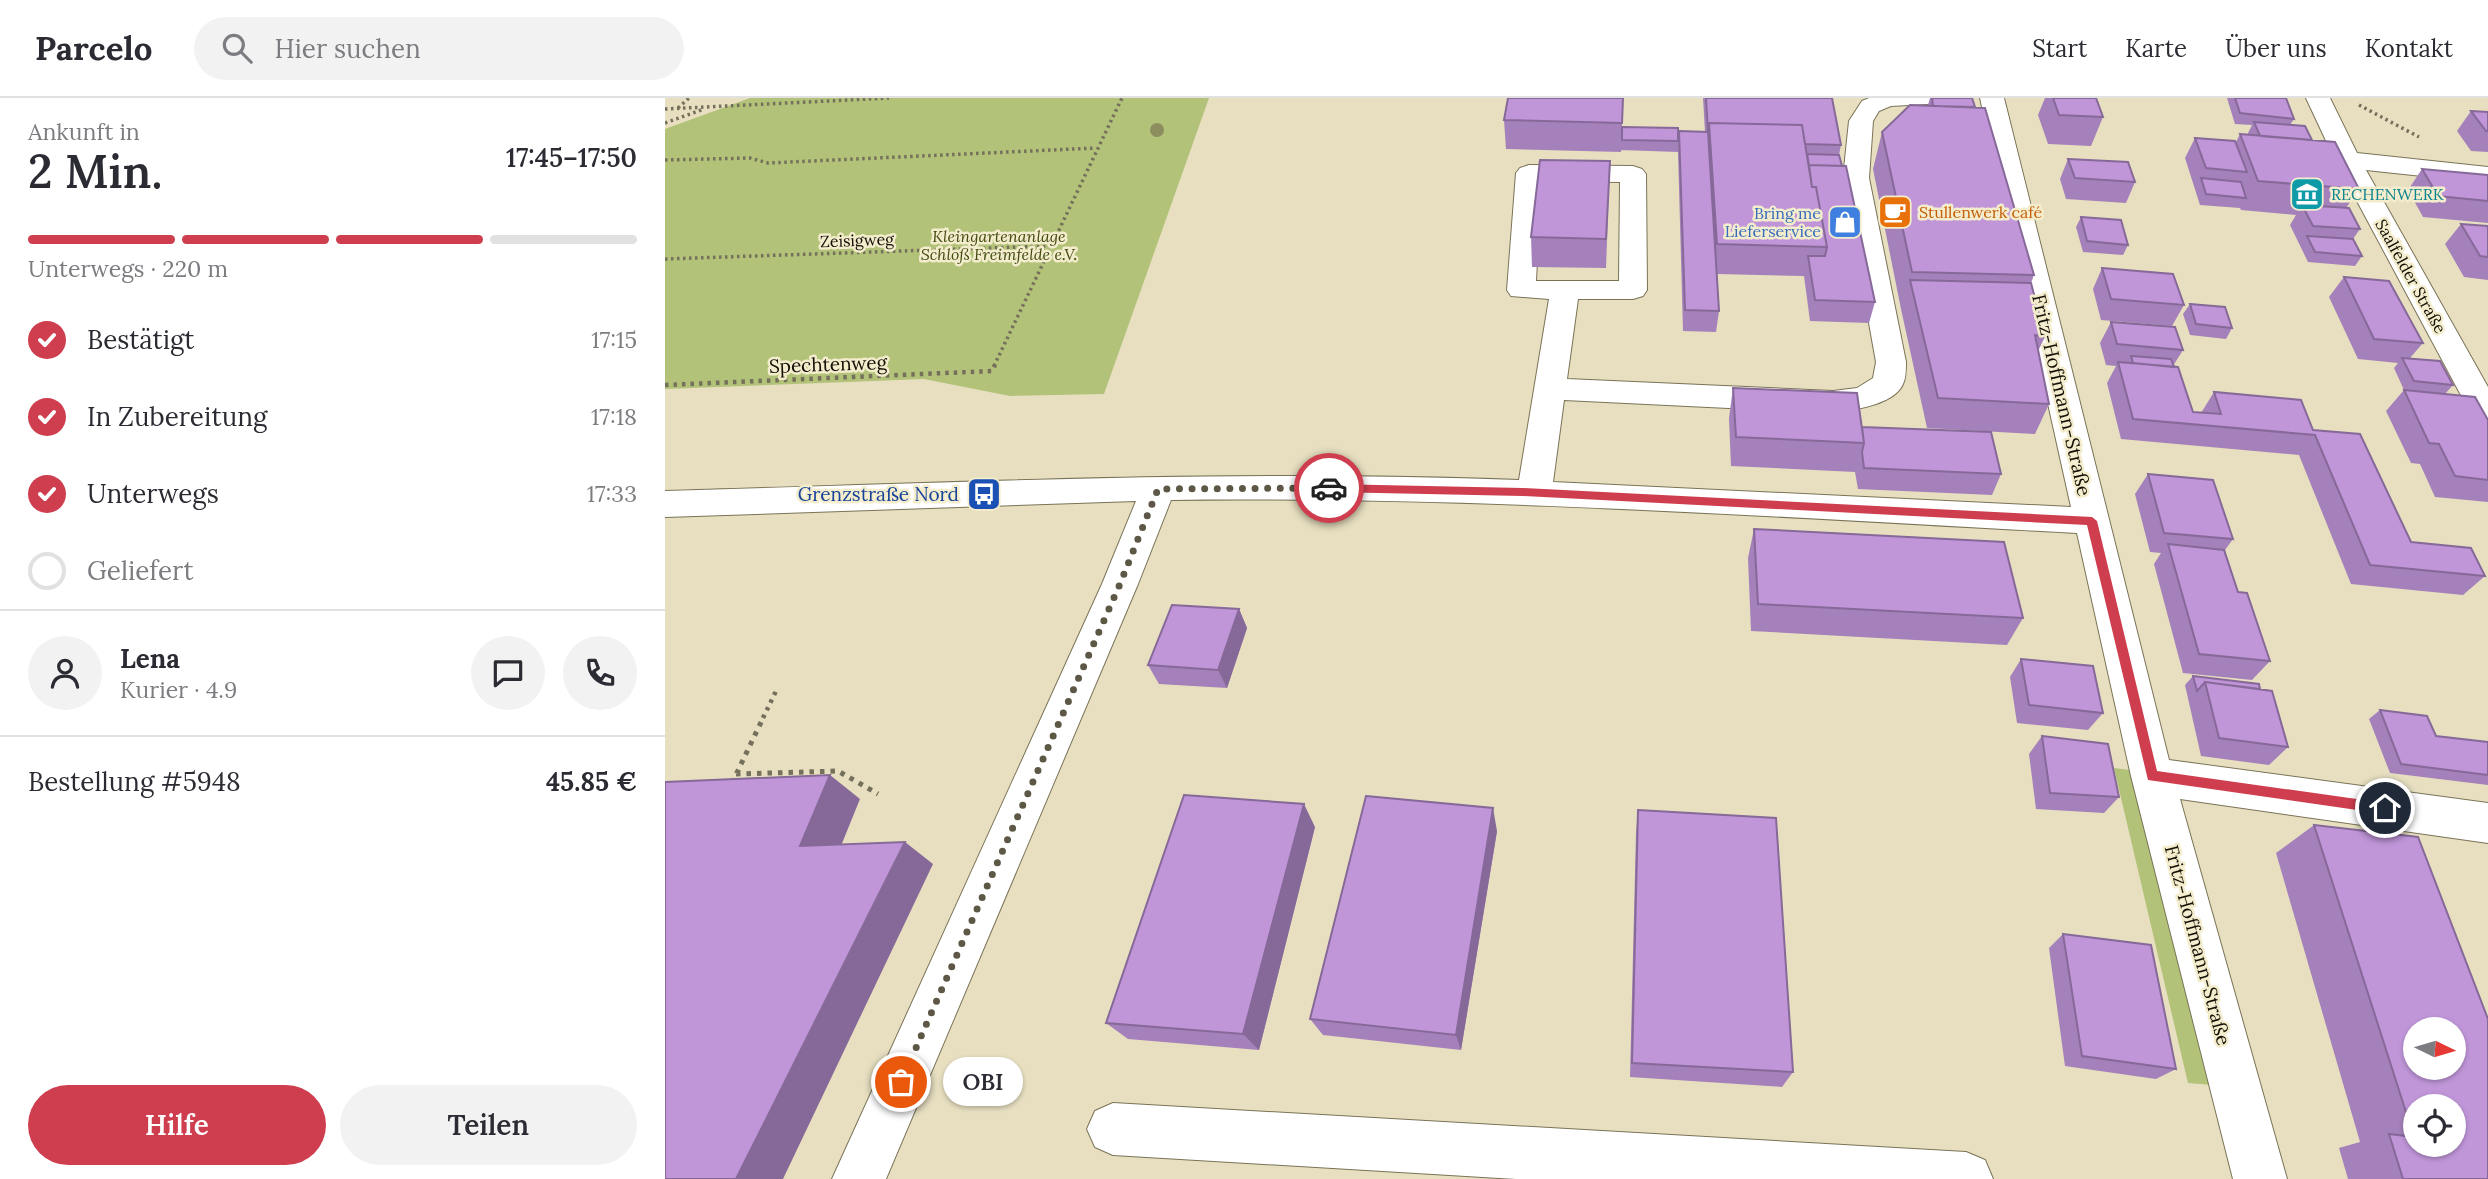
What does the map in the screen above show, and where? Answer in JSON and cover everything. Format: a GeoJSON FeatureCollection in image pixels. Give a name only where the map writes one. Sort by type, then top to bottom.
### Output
{"type":"FeatureCollection","features":[{"type":"Feature","properties":{"kind":"street"},"geometry":{"type":"LineString","coordinates":[[1548,389],[1833,402],[1865,397],[1888,383],[1891,362],[1856,178],[1861,121],[1870,106],[1887,99],[1937,98]]}},
{"type":"Feature","properties":{"kind":"street"},"geometry":{"type":"LineString","coordinates":[[1969,98],[1992,98]]}},
{"type":"Feature","properties":{"kind":"street","name":"Fritz-Hoffmann-Straße"},"geometry":{"type":"LineString","coordinates":[[1992,98],[2152,776],[2260,1179]]}},
{"type":"Feature","properties":{"kind":"street","name":"Saalfelder Straße"},"geometry":{"type":"LineString","coordinates":[[2318,98],[2348,160],[2487,413]]}},
{"type":"Feature","properties":{"kind":"street"},"geometry":{"type":"LineString","coordinates":[[2348,160],[2488,175]]}},
{"type":"Feature","properties":{"kind":"street"},"geometry":{"type":"LineString","coordinates":[[1529,173],[1633,174],[1633,290],[1565,290],[1521,290],[1529,173]]}},
{"type":"Feature","properties":{"kind":"street"},"geometry":{"type":"LineString","coordinates":[[1534,493],[1565,290]]}},
{"type":"Feature","properties":{"kind":"street"},"geometry":{"type":"LineString","coordinates":[[665,504],[1307,487],[1534,493],[2092,521]]}},
{"type":"Feature","properties":{"kind":"street"},"geometry":{"type":"LineString","coordinates":[[859,1179],[1120,584],[1158,489]]}},
{"type":"Feature","properties":{"kind":"street"},"geometry":{"type":"LineString","coordinates":[[2152,776],[2488,823]]}},
{"type":"Feature","properties":{"kind":"street"},"geometry":{"type":"LineString","coordinates":[[1113,1129],[1966,1179]]}},
{"type":"Feature","properties":{"kind":"path"},"geometry":{"type":"LineString","coordinates":[[677,109],[689,98]]}},
{"type":"Feature","properties":{"kind":"path"},"geometry":{"type":"LineString","coordinates":[[665,109],[889,98]]}},
{"type":"Feature","properties":{"kind":"path"},"geometry":{"type":"LineString","coordinates":[[1050,246],[1122,98]]}},
{"type":"Feature","properties":{"kind":"path"},"geometry":{"type":"LineString","coordinates":[[665,123],[711,107]]}},
{"type":"Feature","properties":{"kind":"path"},"geometry":{"type":"LineString","coordinates":[[665,160],[750,158],[768,163],[1096,148]]}},
{"type":"Feature","properties":{"kind":"path","name":"Zeisigweg"},"geometry":{"type":"LineString","coordinates":[[665,259],[1050,246]]}},
{"type":"Feature","properties":{"kind":"path","name":"Spechtenweg"},"geometry":{"type":"LineString","coordinates":[[665,384],[992,372],[1050,246]]}},
{"type":"Feature","properties":{"kind":"path"},"geometry":{"type":"LineString","coordinates":[[726,795],[777,689]]}},
{"type":"Feature","properties":{"kind":"path"},"geometry":{"type":"LineString","coordinates":[[736,774],[838,771],[878,794]]}},
{"type":"Feature","properties":{"kind":"green space","name":"Kleingartenanlage Schloß Freimfelde e.V."},"geometry":{"type":"Polygon","coordinates":[[[750,98],[1209,98],[1104,394],[1010,396],[924,379],[665,389],[665,129],[750,98]]]}},
{"type":"Feature","properties":{"kind":"green space"},"geometry":{"type":"Polygon","coordinates":[[[2114,768],[2130,770],[2212,1085],[2188,1083],[2114,768]]]}},
{"type":"Feature","properties":{"kind":"building"},"geometry":{"type":"Polygon","coordinates":[[[1508,98],[1623,98],[1622,123],[1504,120],[1508,98]]]}},
{"type":"Feature","properties":{"kind":"building"},"geometry":{"type":"Polygon","coordinates":[[[1706,98],[1832,98],[1841,145],[1805,144],[1802,125],[1709,123],[1708,132],[1706,98]]]}},
{"type":"Feature","properties":{"kind":"building"},"geometry":{"type":"Polygon","coordinates":[[[1932,98],[1972,98],[1975,107],[1933,106],[1932,98]]]}},
{"type":"Feature","properties":{"kind":"building"},"geometry":{"type":"Polygon","coordinates":[[[2053,98],[2096,98],[2103,117],[2059,115],[2053,98]]]}},
{"type":"Feature","properties":{"kind":"building"},"geometry":{"type":"Polygon","coordinates":[[[2235,98],[2286,98],[2294,119],[2240,113],[2235,98]]]}},
{"type":"Feature","properties":{"kind":"building"},"geometry":{"type":"Polygon","coordinates":[[[1910,105],[1985,108],[2034,275],[1912,272],[1882,132],[1910,105]]]}},
{"type":"Feature","properties":{"kind":"building"},"geometry":{"type":"Polygon","coordinates":[[[2471,111],[2488,112],[2488,131],[2486,131],[2471,111]]]}},
{"type":"Feature","properties":{"kind":"building"},"geometry":{"type":"Polygon","coordinates":[[[2254,122],[2305,126],[2312,140],[2260,136],[2254,122]]]}},
{"type":"Feature","properties":{"kind":"building"},"geometry":{"type":"Polygon","coordinates":[[[1709,123],[1802,125],[1812,187],[1816,187],[1827,247],[1717,244],[1709,123]]]}},
{"type":"Feature","properties":{"kind":"building"},"geometry":{"type":"Polygon","coordinates":[[[1622,127],[1678,128],[1678,141],[1622,140],[1622,127]]]}},
{"type":"Feature","properties":{"kind":"building"},"geometry":{"type":"Polygon","coordinates":[[[1679,131],[1708,132],[1719,311],[1685,310],[1679,131]]]}},
{"type":"Feature","properties":{"kind":"building"},"geometry":{"type":"Polygon","coordinates":[[[2240,134],[2335,142],[2359,189],[2258,181],[2240,134]]]}},
{"type":"Feature","properties":{"kind":"building"},"geometry":{"type":"Polygon","coordinates":[[[2195,138],[2235,141],[2247,172],[2206,168],[2195,138]]]}},
{"type":"Feature","properties":{"kind":"building"},"geometry":{"type":"Polygon","coordinates":[[[1807,154],[1839,155],[1842,166],[1809,165],[1807,154]]]}},
{"type":"Feature","properties":{"kind":"building"},"geometry":{"type":"Polygon","coordinates":[[[2068,159],[2128,162],[2135,182],[2075,178],[2068,159]]]}},
{"type":"Feature","properties":{"kind":"building"},"geometry":{"type":"Polygon","coordinates":[[[1540,160],[1610,161],[1606,239],[1531,237],[1540,160]]]}},
{"type":"Feature","properties":{"kind":"building"},"geometry":{"type":"Polygon","coordinates":[[[1809,165],[1846,166],[1875,302],[1815,300],[1808,256],[1825,256],[1827,247],[1816,187],[1812,187],[1809,165]]]}},
{"type":"Feature","properties":{"kind":"building"},"geometry":{"type":"Polygon","coordinates":[[[2422,169],[2488,175],[2488,201],[2438,196],[2422,169]]]}},
{"type":"Feature","properties":{"kind":"building"},"geometry":{"type":"Polygon","coordinates":[[[2201,178],[2241,182],[2246,198],[2206,194],[2201,178]]]}},
{"type":"Feature","properties":{"kind":"building"},"geometry":{"type":"Polygon","coordinates":[[[2302,205],[2349,208],[2360,229],[2313,226],[2302,205]]]}},
{"type":"Feature","properties":{"kind":"building"},"geometry":{"type":"Polygon","coordinates":[[[2081,217],[2121,220],[2128,245],[2087,241],[2081,217]]]}},
{"type":"Feature","properties":{"kind":"building"},"geometry":{"type":"Polygon","coordinates":[[[2461,224],[2488,226],[2488,257],[2480,256],[2461,224]]]}},
{"type":"Feature","properties":{"kind":"building"},"geometry":{"type":"Polygon","coordinates":[[[2307,236],[2353,239],[2362,256],[2315,252],[2307,236]]]}},
{"type":"Feature","properties":{"kind":"building"},"geometry":{"type":"Polygon","coordinates":[[[2102,268],[2173,274],[2184,305],[2111,299],[2102,268]]]}},
{"type":"Feature","properties":{"kind":"building"},"geometry":{"type":"Polygon","coordinates":[[[2344,277],[2389,281],[2423,343],[2374,339],[2344,277]]]}},
{"type":"Feature","properties":{"kind":"building"},"geometry":{"type":"Polygon","coordinates":[[[1910,280],[2031,283],[2045,337],[2035,335],[2049,404],[1938,398],[1910,280]]]}},
{"type":"Feature","properties":{"kind":"building"},"geometry":{"type":"Polygon","coordinates":[[[2190,304],[2225,307],[2232,328],[2196,324],[2190,304]]]}},
{"type":"Feature","properties":{"kind":"building"},"geometry":{"type":"Polygon","coordinates":[[[2111,322],[2175,327],[2183,350],[2117,344],[2111,322]]]}},
{"type":"Feature","properties":{"kind":"building"},"geometry":{"type":"Polygon","coordinates":[[[2131,356],[2171,359],[2174,367],[2133,363],[2131,356]]]}},
{"type":"Feature","properties":{"kind":"building"},"geometry":{"type":"Polygon","coordinates":[[[2402,358],[2440,361],[2453,385],[2414,381],[2402,358]]]}},
{"type":"Feature","properties":{"kind":"building"},"geometry":{"type":"Polygon","coordinates":[[[2118,362],[2178,367],[2193,412],[2221,414],[2214,392],[2301,400],[2313,430],[2360,434],[2411,542],[2471,548],[2485,576],[2370,565],[2315,435],[2133,419],[2118,362]]]}},
{"type":"Feature","properties":{"kind":"building"},"geometry":{"type":"Polygon","coordinates":[[[1733,388],[1857,393],[1864,443],[1736,437],[1733,388]]]}},
{"type":"Feature","properties":{"kind":"building"},"geometry":{"type":"Polygon","coordinates":[[[2404,390],[2475,397],[2488,420],[2488,480],[2455,476],[2439,444],[2429,443],[2404,390]]]}},
{"type":"Feature","properties":{"kind":"building"},"geometry":{"type":"Polygon","coordinates":[[[1862,427],[1991,432],[2001,474],[1864,468],[1862,427]]]}},
{"type":"Feature","properties":{"kind":"building"},"geometry":{"type":"Polygon","coordinates":[[[2148,474],[2213,480],[2233,539],[2164,533],[2148,474]]]}},
{"type":"Feature","properties":{"kind":"building"},"geometry":{"type":"Polygon","coordinates":[[[1754,529],[2004,542],[2023,618],[1758,604],[1754,529]]]}},
{"type":"Feature","properties":{"kind":"building"},"geometry":{"type":"Polygon","coordinates":[[[2168,544],[2224,550],[2238,592],[2247,593],[2270,661],[2199,654],[2168,544]]]}},
{"type":"Feature","properties":{"kind":"building"},"geometry":{"type":"Polygon","coordinates":[[[1172,605],[1239,609],[1218,670],[1148,665],[1172,605]]]}},
{"type":"Feature","properties":{"kind":"building"},"geometry":{"type":"Polygon","coordinates":[[[2021,659],[2093,666],[2103,713],[2029,705],[2021,659]]]}},
{"type":"Feature","properties":{"kind":"building"},"geometry":{"type":"Polygon","coordinates":[[[2193,676],[2259,684],[2260,689],[2205,682],[2197,691],[2193,676]]]}},
{"type":"Feature","properties":{"kind":"building"},"geometry":{"type":"Polygon","coordinates":[[[2205,682],[2272,691],[2288,747],[2219,738],[2205,682]]]}},
{"type":"Feature","properties":{"kind":"building"},"geometry":{"type":"Polygon","coordinates":[[[2380,710],[2427,716],[2436,736],[2488,742],[2488,775],[2401,764],[2380,710]]]}},
{"type":"Feature","properties":{"kind":"building"},"geometry":{"type":"Polygon","coordinates":[[[2042,736],[2108,744],[2119,797],[2050,793],[2042,736]]]}},
{"type":"Feature","properties":{"kind":"building"},"geometry":{"type":"Polygon","coordinates":[[[830,775],[800,846],[905,842],[736,1179],[665,1179],[665,782],[830,775]]]}},
{"type":"Feature","properties":{"kind":"building"},"geometry":{"type":"Polygon","coordinates":[[[1184,795],[1304,804],[1243,1034],[1106,1023],[1184,795]]]}},
{"type":"Feature","properties":{"kind":"building"},"geometry":{"type":"Polygon","coordinates":[[[1366,796],[1493,808],[1456,1035],[1310,1019],[1366,796]]]}},
{"type":"Feature","properties":{"kind":"building"},"geometry":{"type":"Polygon","coordinates":[[[1638,810],[1776,818],[1793,1072],[1632,1063],[1638,810]]]}},
{"type":"Feature","properties":{"kind":"building"},"geometry":{"type":"Polygon","coordinates":[[[2314,825],[2418,837],[2488,1019],[2488,1179],[2403,1179],[2389,1134],[2403,1136],[2403,1157],[2466,1157],[2466,1094],[2403,1094],[2403,1103],[2314,825]]]}},
{"type":"Feature","properties":{"kind":"building"},"geometry":{"type":"Polygon","coordinates":[[[2063,934],[2151,945],[2176,1069],[2082,1056],[2063,934]]]}},
{"type":"Feature","properties":{"kind":"way so far"},"geometry":{"type":"LineString","coordinates":[[901,1082],[1120,584],[1158,489],[1329,488]]}},
{"type":"Feature","properties":{"kind":"place","name":"RECHENWERK"},"geometry":{"type":"Point","coordinates":[2307,194]}},
{"type":"Feature","properties":{"kind":"place","name":"Stullenwerk café"},"geometry":{"type":"Point","coordinates":[1895,212]}},
{"type":"Feature","properties":{"kind":"place","name":"Bring me Lieferservice"},"geometry":{"type":"Point","coordinates":[1845,222]}},
{"type":"Feature","properties":{"kind":"place","name":"Grenzstraße Nord"},"geometry":{"type":"Point","coordinates":[984,494]}},
{"type":"Feature","properties":{"kind":"place","name":"OBI"},"geometry":{"type":"Point","coordinates":[901,1082]}},
{"type":"Feature","properties":{"kind":"route"},"geometry":{"type":"LineString","coordinates":[[1329,488],[1523,492],[2092,521],[2152,776],[2385,808]]}}]}
